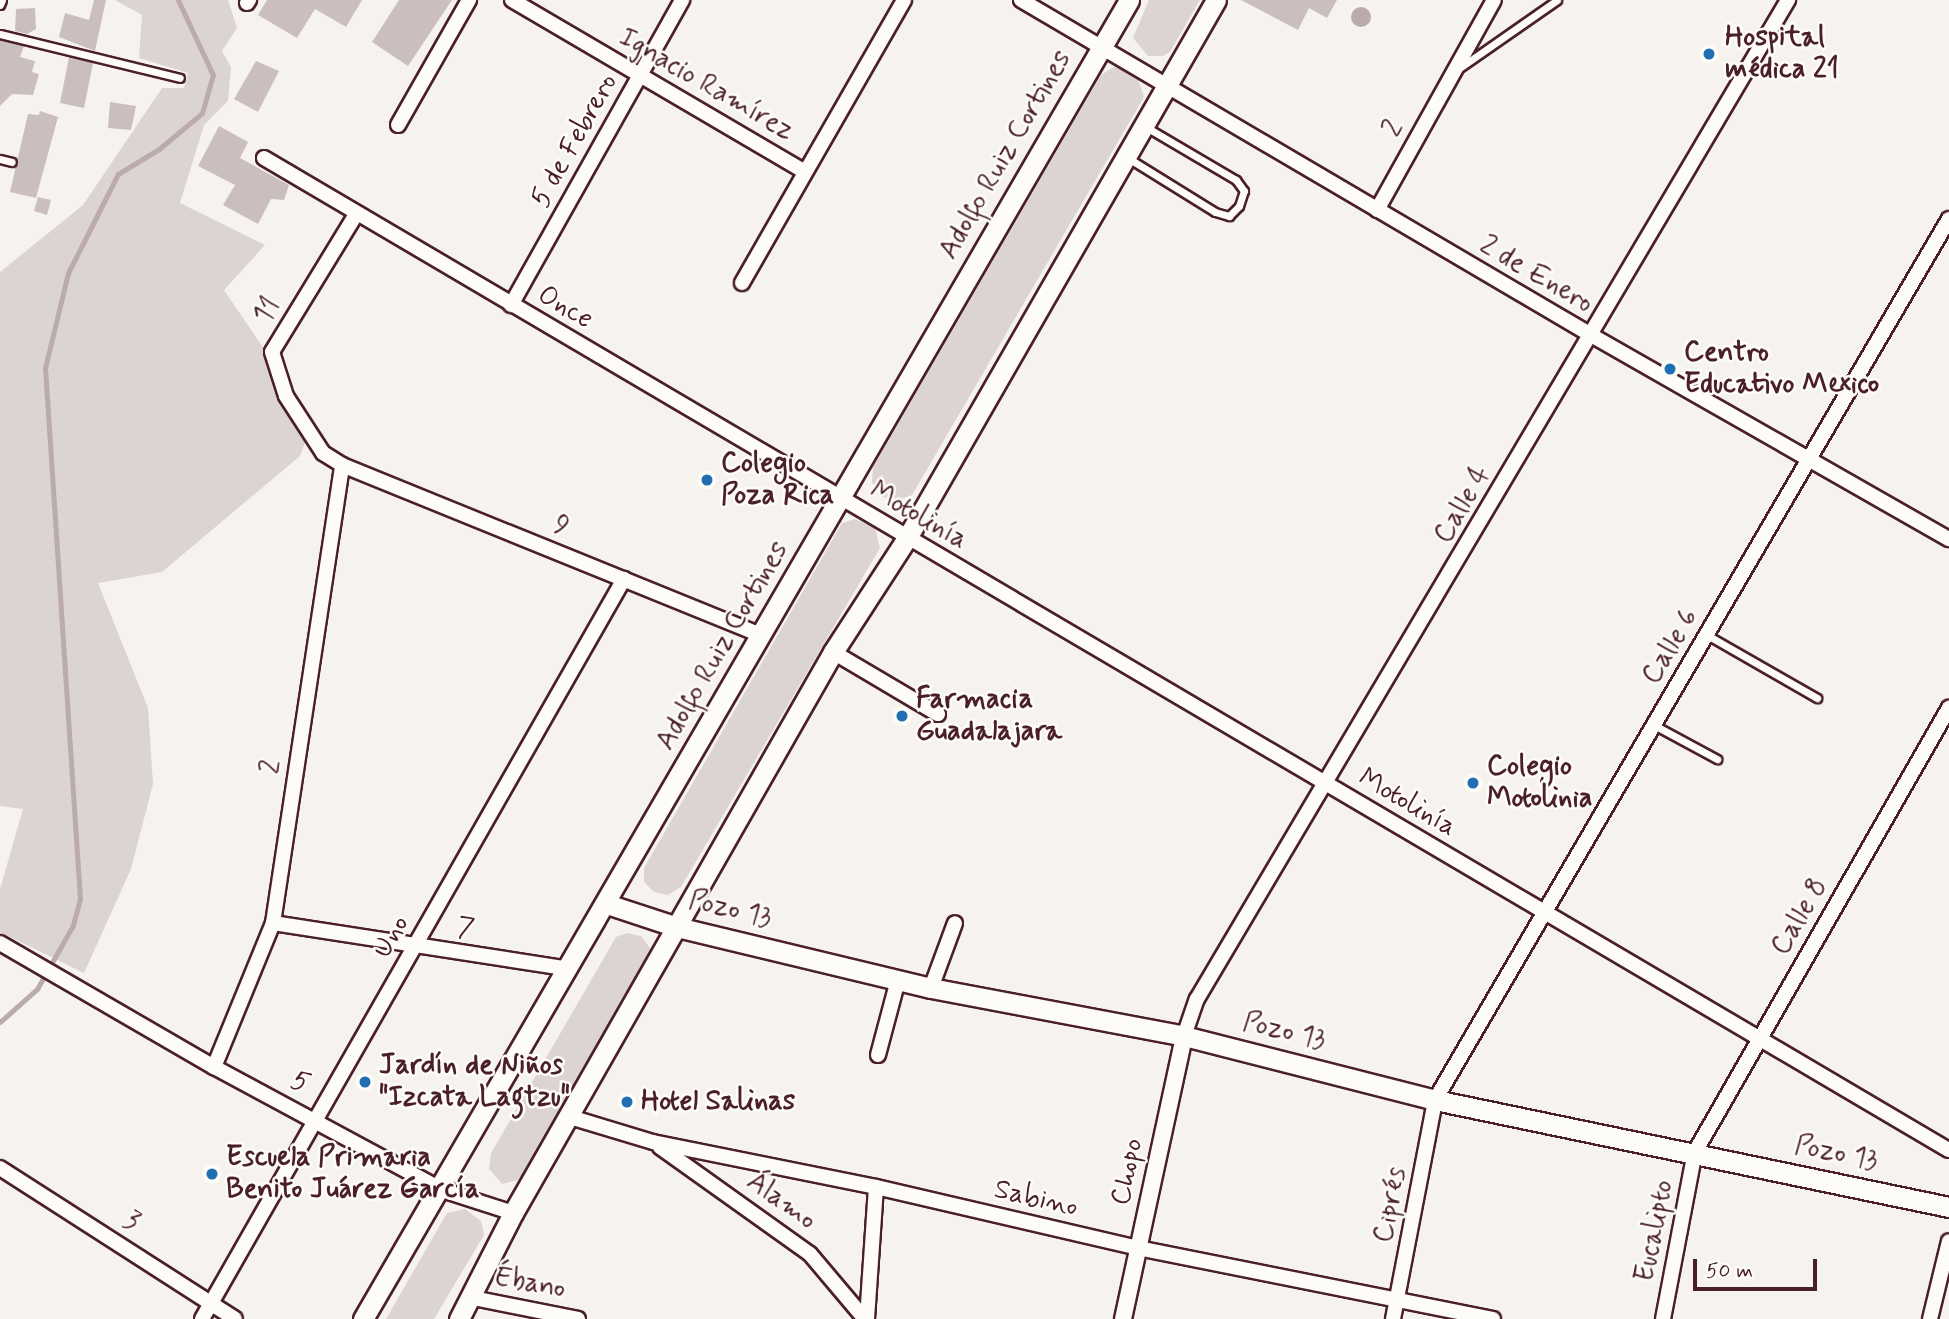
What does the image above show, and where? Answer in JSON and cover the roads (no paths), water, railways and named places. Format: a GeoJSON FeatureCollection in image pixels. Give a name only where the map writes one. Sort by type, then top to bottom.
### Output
{"type":"FeatureCollection","features":[{"type":"Feature","properties":{"kind":"main road","name":"Adolfo Ruiz Cortines"},"geometry":{"type":"LineString","coordinates":[[363,1319],[442,1190],[1129,0]]}},
{"type":"Feature","properties":{"kind":"main road"},"geometry":{"type":"LineString","coordinates":[[459,1319],[513,1213],[833,652],[907,538],[1146,127],[1216,0]]}},
{"type":"Feature","properties":{"kind":"main road","name":"Pozo 13"},"geometry":{"type":"LineString","coordinates":[[607,904],[677,927],[931,988],[1184,1036],[1436,1100],[1949,1207]]}},
{"type":"Feature","properties":{"kind":"street"},"geometry":{"type":"LineString","coordinates":[[398,125],[470,0]]}},
{"type":"Feature","properties":{"kind":"street","name":"Ignacio Ramírez"},"geometry":{"type":"LineString","coordinates":[[512,0],[804,171]]}},
{"type":"Feature","properties":{"kind":"street","name":"5 de Febrero"},"geometry":{"type":"LineString","coordinates":[[511,305],[682,0]]}},
{"type":"Feature","properties":{"kind":"street"},"geometry":{"type":"LineString","coordinates":[[742,283],[904,0]]}},
{"type":"Feature","properties":{"kind":"street","name":"2 de Enero"},"geometry":{"type":"LineString","coordinates":[[1021,0],[1591,335],[1813,459],[1949,539]]}},
{"type":"Feature","properties":{"kind":"street","name":"2"},"geometry":{"type":"LineString","coordinates":[[1377,210],[1494,0]]}},
{"type":"Feature","properties":{"kind":"street","name":"Calle 4"},"geometry":{"type":"LineString","coordinates":[[1184,1036],[1197,999],[1327,786],[1788,0]]}},
{"type":"Feature","properties":{"kind":"street","name":"Once"},"geometry":{"type":"LineString","coordinates":[[264,158],[355,216],[840,499]]}},
{"type":"Feature","properties":{"kind":"street","name":"11"},"geometry":{"type":"LineString","coordinates":[[342,465],[323,453],[286,396],[272,352],[355,216]]}},
{"type":"Feature","properties":{"kind":"street","name":"Calle 6"},"geometry":{"type":"LineString","coordinates":[[1436,1100],[1706,635],[1813,459],[1949,219]]}},
{"type":"Feature","properties":{"kind":"street","name":"2"},"geometry":{"type":"LineString","coordinates":[[214,1067],[273,923],[342,465]]}},
{"type":"Feature","properties":{"kind":"street","name":"9"},"geometry":{"type":"LineString","coordinates":[[342,465],[761,635]]}},
{"type":"Feature","properties":{"kind":"street","name":"Motolinía"},"geometry":{"type":"LineString","coordinates":[[840,499],[1327,786],[1548,911],[1757,1039],[1949,1150]]}},
{"type":"Feature","properties":{"kind":"street","name":"Uno"},"geometry":{"type":"LineString","coordinates":[[202,1319],[624,579]]}},
{"type":"Feature","properties":{"kind":"street"},"geometry":{"type":"LineString","coordinates":[[833,652],[938,714]]}},
{"type":"Feature","properties":{"kind":"street","name":"Calle 8"},"geometry":{"type":"LineString","coordinates":[[1695,1152],[1757,1039],[1949,708]]}},
{"type":"Feature","properties":{"kind":"street","name":"7"},"geometry":{"type":"LineString","coordinates":[[273,923],[569,969]]}},
{"type":"Feature","properties":{"kind":"street"},"geometry":{"type":"LineString","coordinates":[[931,988],[955,923]]}},
{"type":"Feature","properties":{"kind":"street","name":"5"},"geometry":{"type":"LineString","coordinates":[[1,944],[214,1067],[317,1120],[442,1190],[513,1213]]}},
{"type":"Feature","properties":{"kind":"street"},"geometry":{"type":"LineString","coordinates":[[878,1055],[898,980]]}},
{"type":"Feature","properties":{"kind":"street","name":"Chopo"},"geometry":{"type":"LineString","coordinates":[[1123,1319],[1184,1036]]}},
{"type":"Feature","properties":{"kind":"street","name":"Ciprés"},"geometry":{"type":"LineString","coordinates":[[1394,1319],[1436,1100]]}},
{"type":"Feature","properties":{"kind":"street","name":"Sabino"},"geometry":{"type":"LineString","coordinates":[[570,1117],[653,1142],[876,1186],[1138,1248],[1493,1319]]}},
{"type":"Feature","properties":{"kind":"street","name":"Álamo"},"geometry":{"type":"LineString","coordinates":[[653,1142],[810,1254],[866,1319]]}},
{"type":"Feature","properties":{"kind":"street","name":"Eucalipto"},"geometry":{"type":"LineString","coordinates":[[1663,1319],[1695,1152]]}},
{"type":"Feature","properties":{"kind":"street","name":"3"},"geometry":{"type":"LineString","coordinates":[[0,1168],[235,1319]]}},
{"type":"Feature","properties":{"kind":"street","name":"Álamo"},"geometry":{"type":"LineString","coordinates":[[866,1319],[876,1186]]}},
{"type":"Feature","properties":{"kind":"street"},"geometry":{"type":"LineString","coordinates":[[1930,1319],[1949,1241]]}},
{"type":"Feature","properties":{"kind":"street","name":"Ébano"},"geometry":{"type":"LineString","coordinates":[[472,1298],[578,1319]]}},
{"type":"Feature","properties":{"kind":"lane"},"geometry":{"type":"LineString","coordinates":[[0,5],[2,0]]}},
{"type":"Feature","properties":{"kind":"lane","name":"2"},"geometry":{"type":"LineString","coordinates":[[1454,71],[1558,0]]}},
{"type":"Feature","properties":{"kind":"lane"},"geometry":{"type":"LineString","coordinates":[[0,34],[180,78]]}},
{"type":"Feature","properties":{"kind":"lane"},"geometry":{"type":"LineString","coordinates":[[1128,157],[1216,212],[1230,216],[1239,206],[1244,191],[1236,180],[1146,127]]}},
{"type":"Feature","properties":{"kind":"lane"},"geometry":{"type":"LineString","coordinates":[[0,159],[12,162]]}},
{"type":"Feature","properties":{"kind":"lane"},"geometry":{"type":"LineString","coordinates":[[1706,635],[1817,698]]}},
{"type":"Feature","properties":{"kind":"lane"},"geometry":{"type":"LineString","coordinates":[[1654,725],[1717,759]]}},
{"type":"Feature","properties":{"kind":"waterway"},"geometry":{"type":"LineString","coordinates":[[0,1022],[37,989],[73,925],[80,899],[45,368],[68,273],[118,174],[159,149],[202,113],[213,75],[178,0]]}},
{"type":"Feature","properties":{"kind":"place","name":"Hospital médica 21"},"geometry":{"type":"Point","coordinates":[1709,54]}},
{"type":"Feature","properties":{"kind":"place","name":"Centro Educativo Mexico"},"geometry":{"type":"Point","coordinates":[1670,369]}},
{"type":"Feature","properties":{"kind":"place","name":"Colegio Poza Rica"},"geometry":{"type":"Point","coordinates":[707,480]}},
{"type":"Feature","properties":{"kind":"place","name":"Farmacia Guadalajara"},"geometry":{"type":"Point","coordinates":[902,716]}},
{"type":"Feature","properties":{"kind":"place","name":"Colegio Motolinia"},"geometry":{"type":"Point","coordinates":[1473,783]}},
{"type":"Feature","properties":{"kind":"place","name":"Jardín de Niños \"Izcata Lagtzu\""},"geometry":{"type":"Point","coordinates":[365,1082]}},
{"type":"Feature","properties":{"kind":"place","name":"Hotel Salinas"},"geometry":{"type":"Point","coordinates":[627,1102]}},
{"type":"Feature","properties":{"kind":"place","name":"Escuela Primaria Benito Juárez García"},"geometry":{"type":"Point","coordinates":[212,1174]}}]}
